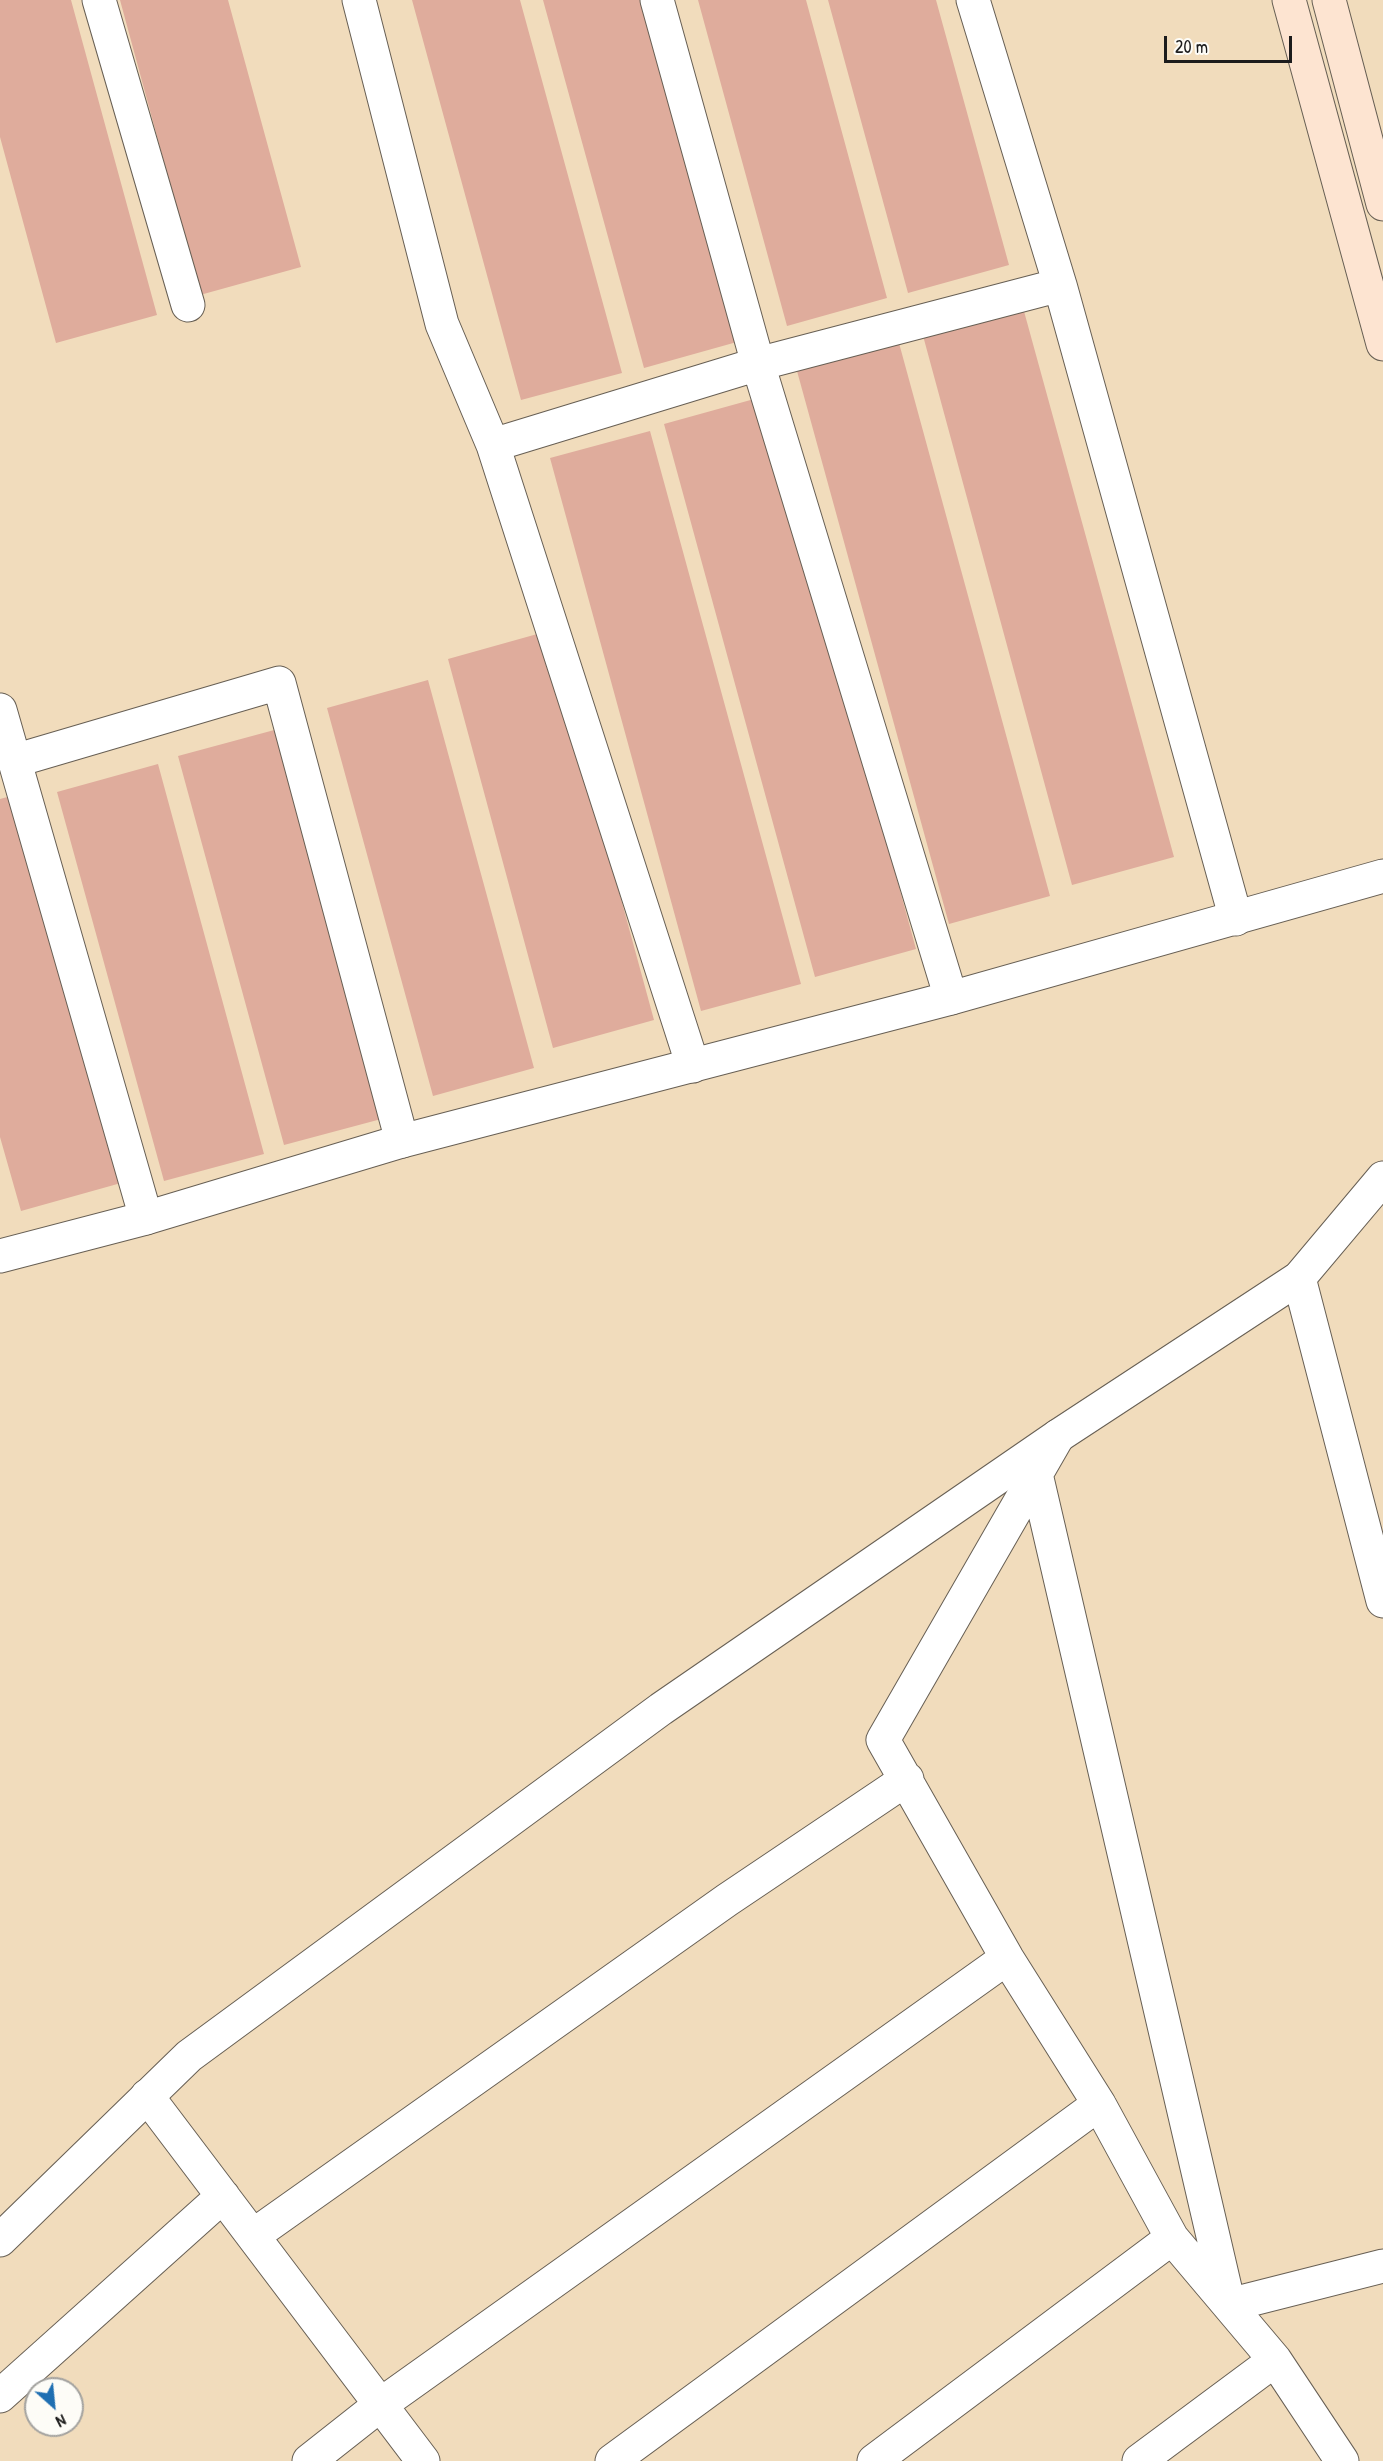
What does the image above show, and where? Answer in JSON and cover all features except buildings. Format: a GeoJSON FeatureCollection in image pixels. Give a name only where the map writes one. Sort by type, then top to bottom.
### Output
{"type":"FeatureCollection","features":[{"type":"Feature","properties":{"kind":"main road"},"geometry":{"type":"LineString","coordinates":[[1289,0],[1383,344]]}},
{"type":"Feature","properties":{"kind":"main road"},"geometry":{"type":"LineString","coordinates":[[1329,0],[1383,204]]}},
{"type":"Feature","properties":{"kind":"street"},"geometry":{"type":"LineString","coordinates":[[99,0],[188,305]]}},
{"type":"Feature","properties":{"kind":"street"},"geometry":{"type":"LineString","coordinates":[[359,0],[442,324],[493,445],[693,1066]]}},
{"type":"Feature","properties":{"kind":"street"},"geometry":{"type":"LineString","coordinates":[[657,0],[758,364],[951,998]]}},
{"type":"Feature","properties":{"kind":"street"},"geometry":{"type":"LineString","coordinates":[[973,0],[1060,285],[1236,919]]}},
{"type":"Feature","properties":{"kind":"street"},"geometry":{"type":"LineString","coordinates":[[493,445],[758,364],[1060,285]]}},
{"type":"Feature","properties":{"kind":"street"},"geometry":{"type":"LineString","coordinates":[[14,761],[279,683],[402,1141]]}},
{"type":"Feature","properties":{"kind":"street"},"geometry":{"type":"LineString","coordinates":[[0,710],[146,1218]]}},
{"type":"Feature","properties":{"kind":"street"},"geometry":{"type":"LineString","coordinates":[[0,1256],[146,1218],[402,1141],[951,998],[1383,876]]}},
{"type":"Feature","properties":{"kind":"street"},"geometry":{"type":"LineString","coordinates":[[0,2240],[189,2056],[661,1708],[1058,1436],[1299,1278],[1383,1178]]}},
{"type":"Feature","properties":{"kind":"street"},"geometry":{"type":"LineString","coordinates":[[1299,1278],[1383,1601]]}},
{"type":"Feature","properties":{"kind":"street"},"geometry":{"type":"LineString","coordinates":[[1058,1436],[882,1740],[907,1779],[1007,1958],[1099,2104],[1172,2238],[1275,2360],[1342,2461]]}},
{"type":"Feature","properties":{"kind":"street"},"geometry":{"type":"LineString","coordinates":[[1036,1474],[1229,2305]]}},
{"type":"Feature","properties":{"kind":"street"},"geometry":{"type":"LineString","coordinates":[[254,2235],[727,1900],[907,1779]]}},
{"type":"Feature","properties":{"kind":"street"},"geometry":{"type":"LineString","coordinates":[[309,2461],[380,2405],[1007,1958]]}},
{"type":"Feature","properties":{"kind":"street"},"geometry":{"type":"LineString","coordinates":[[147,2096],[423,2461]]}},
{"type":"Feature","properties":{"kind":"street"},"geometry":{"type":"LineString","coordinates":[[612,2461],[1099,2104]]}},
{"type":"Feature","properties":{"kind":"street"},"geometry":{"type":"LineString","coordinates":[[0,2396],[223,2196]]}},
{"type":"Feature","properties":{"kind":"street"},"geometry":{"type":"LineString","coordinates":[[874,2461],[1172,2238]]}},
{"type":"Feature","properties":{"kind":"street"},"geometry":{"type":"LineString","coordinates":[[1229,2305],[1383,2266]]}},
{"type":"Feature","properties":{"kind":"street"},"geometry":{"type":"LineString","coordinates":[[1138,2461],[1275,2360]]}}]}
